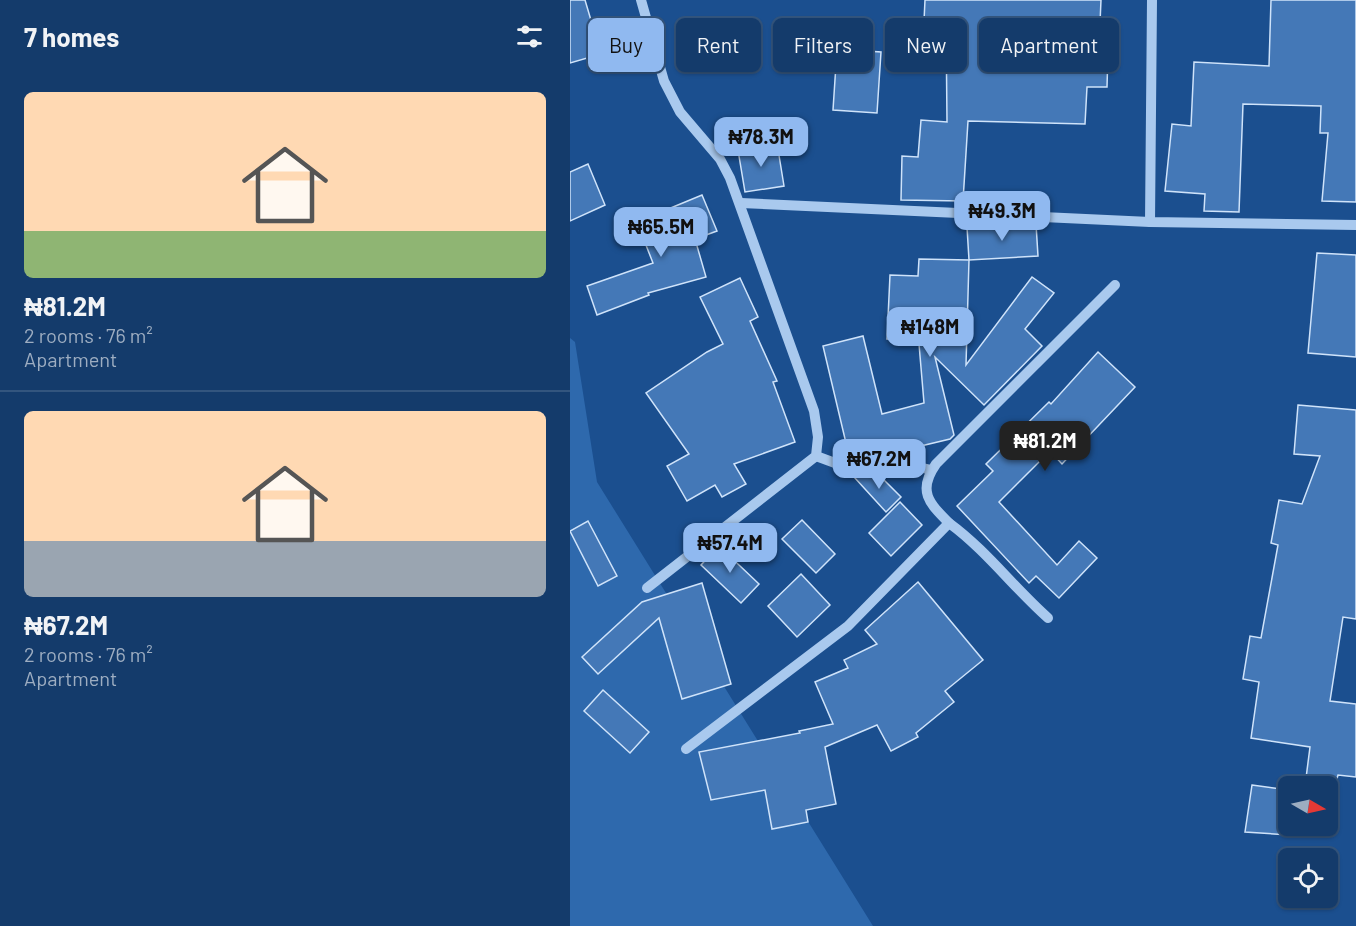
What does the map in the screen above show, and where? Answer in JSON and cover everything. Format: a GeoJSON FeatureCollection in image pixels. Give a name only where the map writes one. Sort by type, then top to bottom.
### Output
{"type":"FeatureCollection","features":[{"type":"Feature","properties":{"kind":"street"},"geometry":{"type":"LineString","coordinates":[[641,0],[664,81],[681,112],[720,159],[741,203],[814,411],[818,437],[816,456],[647,588]]}},
{"type":"Feature","properties":{"kind":"street"},"geometry":{"type":"LineString","coordinates":[[1150,222],[1152,0]]}},
{"type":"Feature","properties":{"kind":"street"},"geometry":{"type":"LineString","coordinates":[[741,203],[1150,222],[1356,225]]}},
{"type":"Feature","properties":{"kind":"street"},"geometry":{"type":"LineString","coordinates":[[1048,618],[1020,594],[962,533],[931,505],[926,495],[926,486],[931,470],[1114,285]]}},
{"type":"Feature","properties":{"kind":"street"},"geometry":{"type":"LineString","coordinates":[[816,456],[854,470],[890,460],[931,470]]}},
{"type":"Feature","properties":{"kind":"street"},"geometry":{"type":"LineString","coordinates":[[686,749],[848,626],[950,523]]}},
{"type":"Feature","properties":{"kind":"shaded area"},"geometry":{"type":"Polygon","coordinates":[[[570,338],[575,342],[597,482],[873,926],[570,926],[570,338]]]}},
{"type":"Feature","properties":{"kind":"building"},"geometry":{"type":"Polygon","coordinates":[[[570,0],[585,0],[590,18],[588,18],[588,58],[570,63],[570,0]]]}},
{"type":"Feature","properties":{"kind":"building"},"geometry":{"type":"Polygon","coordinates":[[[925,0],[1101,0],[1100,18],[979,18],[979,72],[1107,72],[1107,87],[1087,87],[1085,124],[968,121],[963,201],[901,200],[902,156],[918,157],[921,120],[947,122],[946,72],[967,72],[967,18],[924,18],[925,0]]]}},
{"type":"Feature","properties":{"kind":"building"},"geometry":{"type":"Polygon","coordinates":[[[1271,0],[1356,0],[1356,202],[1322,201],[1328,133],[1320,133],[1321,106],[1243,104],[1239,212],[1204,211],[1205,194],[1165,191],[1172,124],[1191,126],[1194,62],[1269,66],[1271,0]]]}},
{"type":"Feature","properties":{"kind":"building"},"geometry":{"type":"Polygon","coordinates":[[[873,51],[881,52],[877,113],[833,110],[835,72],[873,72],[873,51]]]}},
{"type":"Feature","properties":{"kind":"building"},"geometry":{"type":"Polygon","coordinates":[[[777,143],[784,186],[745,192],[738,150],[777,143]]]}},
{"type":"Feature","properties":{"kind":"building"},"geometry":{"type":"Polygon","coordinates":[[[588,164],[605,205],[570,221],[570,172],[588,164]]]}},
{"type":"Feature","properties":{"kind":"building"},"geometry":{"type":"Polygon","coordinates":[[[702,195],[717,231],[695,239],[706,277],[648,293],[649,295],[597,315],[587,286],[653,263],[642,235],[666,226],[661,212],[702,195]]]}},
{"type":"Feature","properties":{"kind":"building"},"geometry":{"type":"Polygon","coordinates":[[[1036,224],[1038,256],[969,260],[967,227],[1036,224]]]}},
{"type":"Feature","properties":{"kind":"building"},"geometry":{"type":"Polygon","coordinates":[[[1317,253],[1356,255],[1356,357],[1308,353],[1317,253]]]}},
{"type":"Feature","properties":{"kind":"building"},"geometry":{"type":"Polygon","coordinates":[[[919,259],[969,260],[966,365],[1032,277],[1054,293],[1025,329],[1042,346],[984,405],[935,357],[954,435],[950,439],[854,462],[850,460],[823,346],[863,336],[882,414],[924,403],[919,344],[922,344],[919,340],[887,339],[890,275],[918,276],[919,259]]]}},
{"type":"Feature","properties":{"kind":"building"},"geometry":{"type":"Polygon","coordinates":[[[740,278],[758,317],[750,321],[777,381],[773,382],[795,442],[734,464],[746,484],[722,497],[715,485],[687,501],[667,466],[689,454],[646,393],[707,352],[723,344],[700,297],[740,278]]]}},
{"type":"Feature","properties":{"kind":"building"},"geometry":{"type":"Polygon","coordinates":[[[1098,352],[1135,387],[1062,464],[1050,451],[999,502],[1057,565],[1079,541],[1097,558],[1059,598],[1036,576],[1029,583],[957,506],[993,471],[986,464],[1049,402],[1051,404],[1098,352]]]}},
{"type":"Feature","properties":{"kind":"building"},"geometry":{"type":"Polygon","coordinates":[[[1298,405],[1356,410],[1356,619],[1343,617],[1330,701],[1356,704],[1356,777],[1306,776],[1310,747],[1251,738],[1259,682],[1243,679],[1250,636],[1261,638],[1278,545],[1271,543],[1279,500],[1302,504],[1320,456],[1294,454],[1298,405]]]}},
{"type":"Feature","properties":{"kind":"building"},"geometry":{"type":"Polygon","coordinates":[[[876,472],[901,497],[886,512],[854,477],[876,472]]]}},
{"type":"Feature","properties":{"kind":"building"},"geometry":{"type":"Polygon","coordinates":[[[900,502],[922,525],[891,556],[869,533],[900,502]]]}},
{"type":"Feature","properties":{"kind":"building"},"geometry":{"type":"Polygon","coordinates":[[[802,520],[835,554],[816,573],[782,539],[802,520]]]}},
{"type":"Feature","properties":{"kind":"building"},"geometry":{"type":"Polygon","coordinates":[[[588,521],[617,576],[598,586],[570,531],[588,521]]]}},
{"type":"Feature","properties":{"kind":"building"},"geometry":{"type":"Polygon","coordinates":[[[719,546],[759,584],[741,603],[701,565],[719,546]]]}},
{"type":"Feature","properties":{"kind":"building"},"geometry":{"type":"Polygon","coordinates":[[[801,574],[830,605],[797,637],[768,606],[801,574]]]}},
{"type":"Feature","properties":{"kind":"building"},"geometry":{"type":"Polygon","coordinates":[[[918,582],[983,660],[945,691],[954,702],[916,733],[918,737],[891,751],[877,725],[825,747],[836,804],[806,810],[808,822],[772,829],[765,790],[711,800],[699,752],[800,733],[799,731],[833,724],[815,682],[848,668],[844,660],[877,644],[865,630],[918,582]]]}},
{"type":"Feature","properties":{"kind":"building"},"geometry":{"type":"Polygon","coordinates":[[[702,583],[731,684],[682,699],[659,618],[598,674],[582,657],[642,602],[702,583]]]}},
{"type":"Feature","properties":{"kind":"building"},"geometry":{"type":"Polygon","coordinates":[[[603,690],[649,732],[630,753],[584,711],[603,690]]]}},
{"type":"Feature","properties":{"kind":"building"},"geometry":{"type":"Polygon","coordinates":[[[1252,785],[1278,789],[1278,834],[1245,832],[1252,785]]]}}]}
